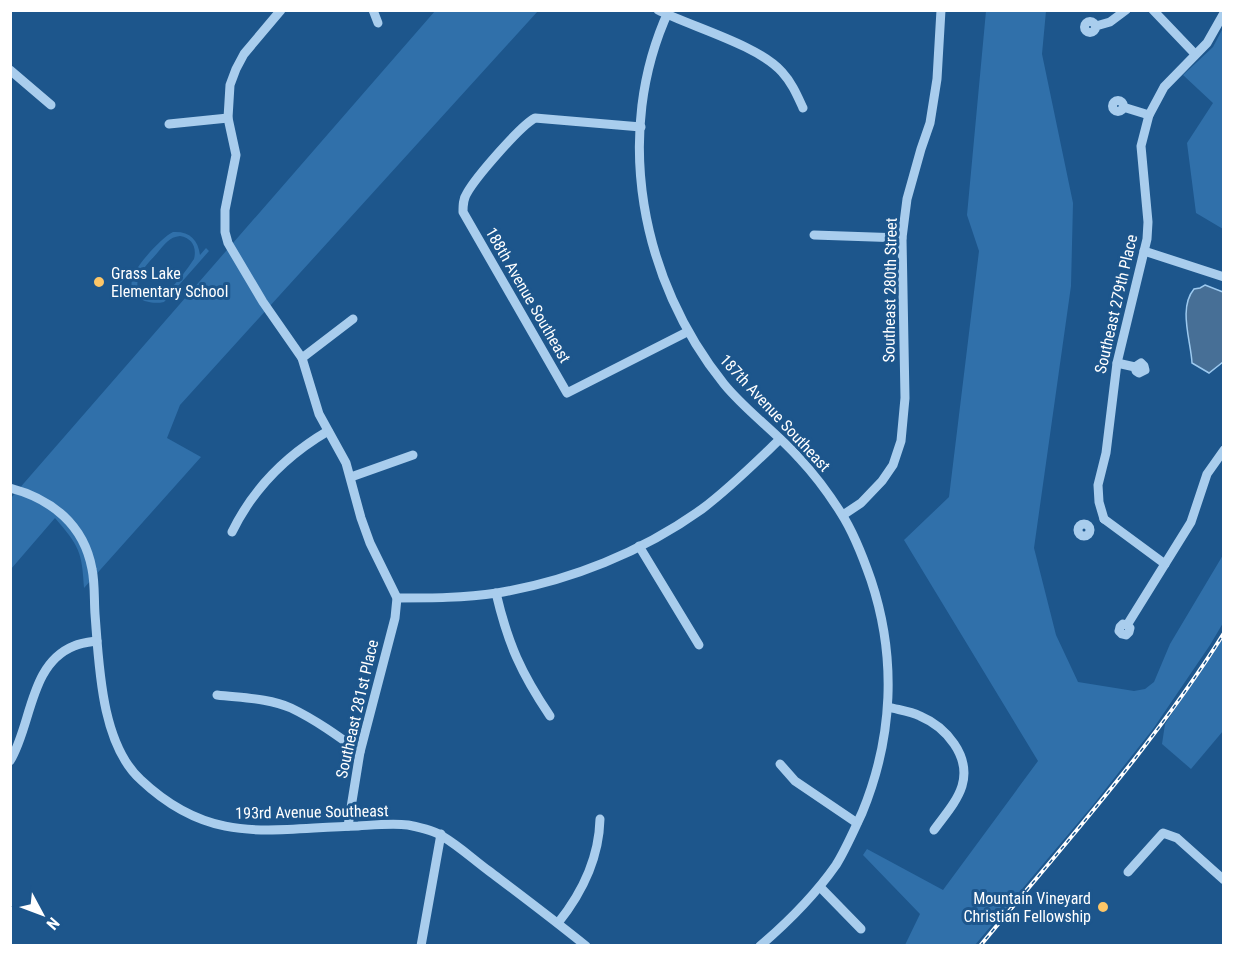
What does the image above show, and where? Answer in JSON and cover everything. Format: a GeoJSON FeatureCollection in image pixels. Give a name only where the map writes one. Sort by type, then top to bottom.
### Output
{"type":"FeatureCollection","features":[{"type":"Feature","properties":{"kind":"street"},"geometry":{"type":"LineString","coordinates":[[281,10],[244,54],[230,85],[228,118],[236,155],[225,210],[225,232],[228,243],[263,302],[302,358],[319,414],[346,463],[370,543],[397,598],[458,597],[496,593],[563,578],[639,546],[701,509],[730,486],[780,439]]}},
{"type":"Feature","properties":{"kind":"street"},"geometry":{"type":"LineString","coordinates":[[373,10],[378,23]]}},
{"type":"Feature","properties":{"kind":"street","name":"Southeast 280th Street"},"geometry":{"type":"LineString","coordinates":[[843,515],[873,492],[893,465],[899,451],[904,398],[903,238],[907,199],[930,123],[937,79],[941,10]]}},
{"type":"Feature","properties":{"kind":"street"},"geometry":{"type":"LineString","coordinates":[[1096,26],[1110,22],[1126,10]]}},
{"type":"Feature","properties":{"kind":"street"},"geometry":{"type":"LineString","coordinates":[[1154,10],[1195,54]]}},
{"type":"Feature","properties":{"kind":"street"},"geometry":{"type":"LineString","coordinates":[[664,12],[747,49],[772,64],[793,86],[803,108]]}},
{"type":"Feature","properties":{"kind":"street","name":"187th Avenue Southeast"},"geometry":{"type":"LineString","coordinates":[[664,12],[644,92],[639,165],[647,223],[658,266],[687,332],[726,386],[814,475],[843,515],[862,554],[878,604],[885,634],[889,672],[885,736],[874,778],[857,823],[837,863],[820,887],[760,945]]}},
{"type":"Feature","properties":{"kind":"street","name":"Southeast 279th Place"},"geometry":{"type":"LineString","coordinates":[[1104,519],[1099,502],[1098,485],[1106,453],[1117,363],[1149,222],[1142,146],[1149,115],[1164,87],[1213,35],[1224,13]]}},
{"type":"Feature","properties":{"kind":"street"},"geometry":{"type":"LineString","coordinates":[[10,70],[51,105]]}},
{"type":"Feature","properties":{"kind":"street"},"geometry":{"type":"LineString","coordinates":[[1123,107],[1149,115]]}},
{"type":"Feature","properties":{"kind":"street"},"geometry":{"type":"LineString","coordinates":[[170,124],[228,118]]}},
{"type":"Feature","properties":{"kind":"street","name":"188th Avenue Southeast"},"geometry":{"type":"LineString","coordinates":[[641,127],[535,118],[521,128],[472,185],[464,200],[463,212],[567,393],[687,332]]}},
{"type":"Feature","properties":{"kind":"street"},"geometry":{"type":"LineString","coordinates":[[814,234],[903,238]]}},
{"type":"Feature","properties":{"kind":"street"},"geometry":{"type":"LineString","coordinates":[[1144,251],[1224,277]]}},
{"type":"Feature","properties":{"kind":"street"},"geometry":{"type":"LineString","coordinates":[[302,358],[353,319]]}},
{"type":"Feature","properties":{"kind":"street"},"geometry":{"type":"LineString","coordinates":[[1117,363],[1135,367]]}},
{"type":"Feature","properties":{"kind":"street"},"geometry":{"type":"LineString","coordinates":[[232,532],[248,503],[270,477],[301,447],[328,431]]}},
{"type":"Feature","properties":{"kind":"street"},"geometry":{"type":"LineString","coordinates":[[1127,625],[1191,522],[1207,474],[1224,450]]}},
{"type":"Feature","properties":{"kind":"street"},"geometry":{"type":"LineString","coordinates":[[351,477],[413,455]]}},
{"type":"Feature","properties":{"kind":"street","name":"193rd Avenue Southeast"},"geometry":{"type":"LineString","coordinates":[[10,488],[46,502],[66,517],[81,537],[93,569],[97,641],[107,716],[113,739],[132,772],[163,799],[196,818],[229,828],[267,831],[408,825],[441,834],[586,945]]}},
{"type":"Feature","properties":{"kind":"street"},"geometry":{"type":"LineString","coordinates":[[1089,527],[1104,519],[1165,564]]}},
{"type":"Feature","properties":{"kind":"street"},"geometry":{"type":"LineString","coordinates":[[639,546],[699,645]]}},
{"type":"Feature","properties":{"kind":"street"},"geometry":{"type":"LineString","coordinates":[[496,593],[504,628],[516,660],[550,716]]}},
{"type":"Feature","properties":{"kind":"street","name":"Southeast 281st Place"},"geometry":{"type":"LineString","coordinates":[[348,826],[360,752],[395,618],[397,598]]}},
{"type":"Feature","properties":{"kind":"street"},"geometry":{"type":"LineString","coordinates":[[10,761],[21,738],[37,687],[50,665],[74,646],[97,641]]}},
{"type":"Feature","properties":{"kind":"street"},"geometry":{"type":"LineString","coordinates":[[217,695],[265,700],[290,707],[325,727],[360,752]]}},
{"type":"Feature","properties":{"kind":"street"},"geometry":{"type":"LineString","coordinates":[[888,707],[920,716],[932,722],[953,741],[959,752],[963,764],[961,787],[955,801],[934,830]]}},
{"type":"Feature","properties":{"kind":"street"},"geometry":{"type":"LineString","coordinates":[[780,764],[795,781],[857,823]]}},
{"type":"Feature","properties":{"kind":"street"},"geometry":{"type":"LineString","coordinates":[[558,923],[585,882],[600,836],[600,819]]}},
{"type":"Feature","properties":{"kind":"street"},"geometry":{"type":"LineString","coordinates":[[1128,872],[1163,833],[1177,838],[1224,880]]}},
{"type":"Feature","properties":{"kind":"street"},"geometry":{"type":"LineString","coordinates":[[421,945],[441,834]]}},
{"type":"Feature","properties":{"kind":"street"},"geometry":{"type":"LineString","coordinates":[[820,887],[861,929]]}},
{"type":"Feature","properties":{"kind":"shaded area"},"geometry":{"type":"Polygon","coordinates":[[[435,11],[538,11],[180,405],[167,438],[201,457],[84,588],[78,550],[55,518],[11,569],[11,498],[435,11]]]}},
{"type":"Feature","properties":{"kind":"shaded area"},"geometry":{"type":"Polygon","coordinates":[[[986,11],[1046,11],[1042,54],[1073,203],[1071,286],[1034,548],[1056,635],[1078,682],[1134,691],[1145,689],[1154,682],[1170,644],[1223,555],[1223,623],[1153,729],[1093,805],[975,945],[905,945],[920,914],[863,855],[867,849],[943,890],[1038,761],[904,540],[949,497],[979,251],[967,215],[986,11]]]}},
{"type":"Feature","properties":{"kind":"shaded area"},"geometry":{"type":"Polygon","coordinates":[[[1223,28],[1223,229],[1196,213],[1187,143],[1213,103],[1183,75],[1213,47],[1223,28]]]}},
{"type":"Feature","properties":{"kind":"shaded area"},"geometry":{"type":"Polygon","coordinates":[[[173,232],[184,233],[192,237],[200,255],[206,248],[209,251],[164,302],[144,301],[134,294],[132,282],[134,274],[151,251],[173,232]],[[180,236],[168,241],[141,272],[137,284],[143,295],[154,299],[164,295],[194,259],[193,244],[180,236]]]}},
{"type":"Feature","properties":{"kind":"shaded area"},"geometry":{"type":"Polygon","coordinates":[[[1205,285],[1223,292],[1223,362],[1209,373],[1192,363],[1186,315],[1189,297],[1194,289],[1205,285]]]}},
{"type":"Feature","properties":{"kind":"shaded area"},"geometry":{"type":"Polygon","coordinates":[[[1223,637],[1223,731],[1191,769],[1162,744],[1165,724],[1223,637]]]}},
{"type":"Feature","properties":{"kind":"railway"},"geometry":{"type":"LineString","coordinates":[[980,946],[1138,754],[1168,715],[1224,633]]}},
{"type":"Feature","properties":{"kind":"place","name":"Grass Lake Elementary School"},"geometry":{"type":"Point","coordinates":[99,282]}},
{"type":"Feature","properties":{"kind":"place","name":"Mountain Vineyard Christian Fellowship"},"geometry":{"type":"Point","coordinates":[1103,907]}}]}
